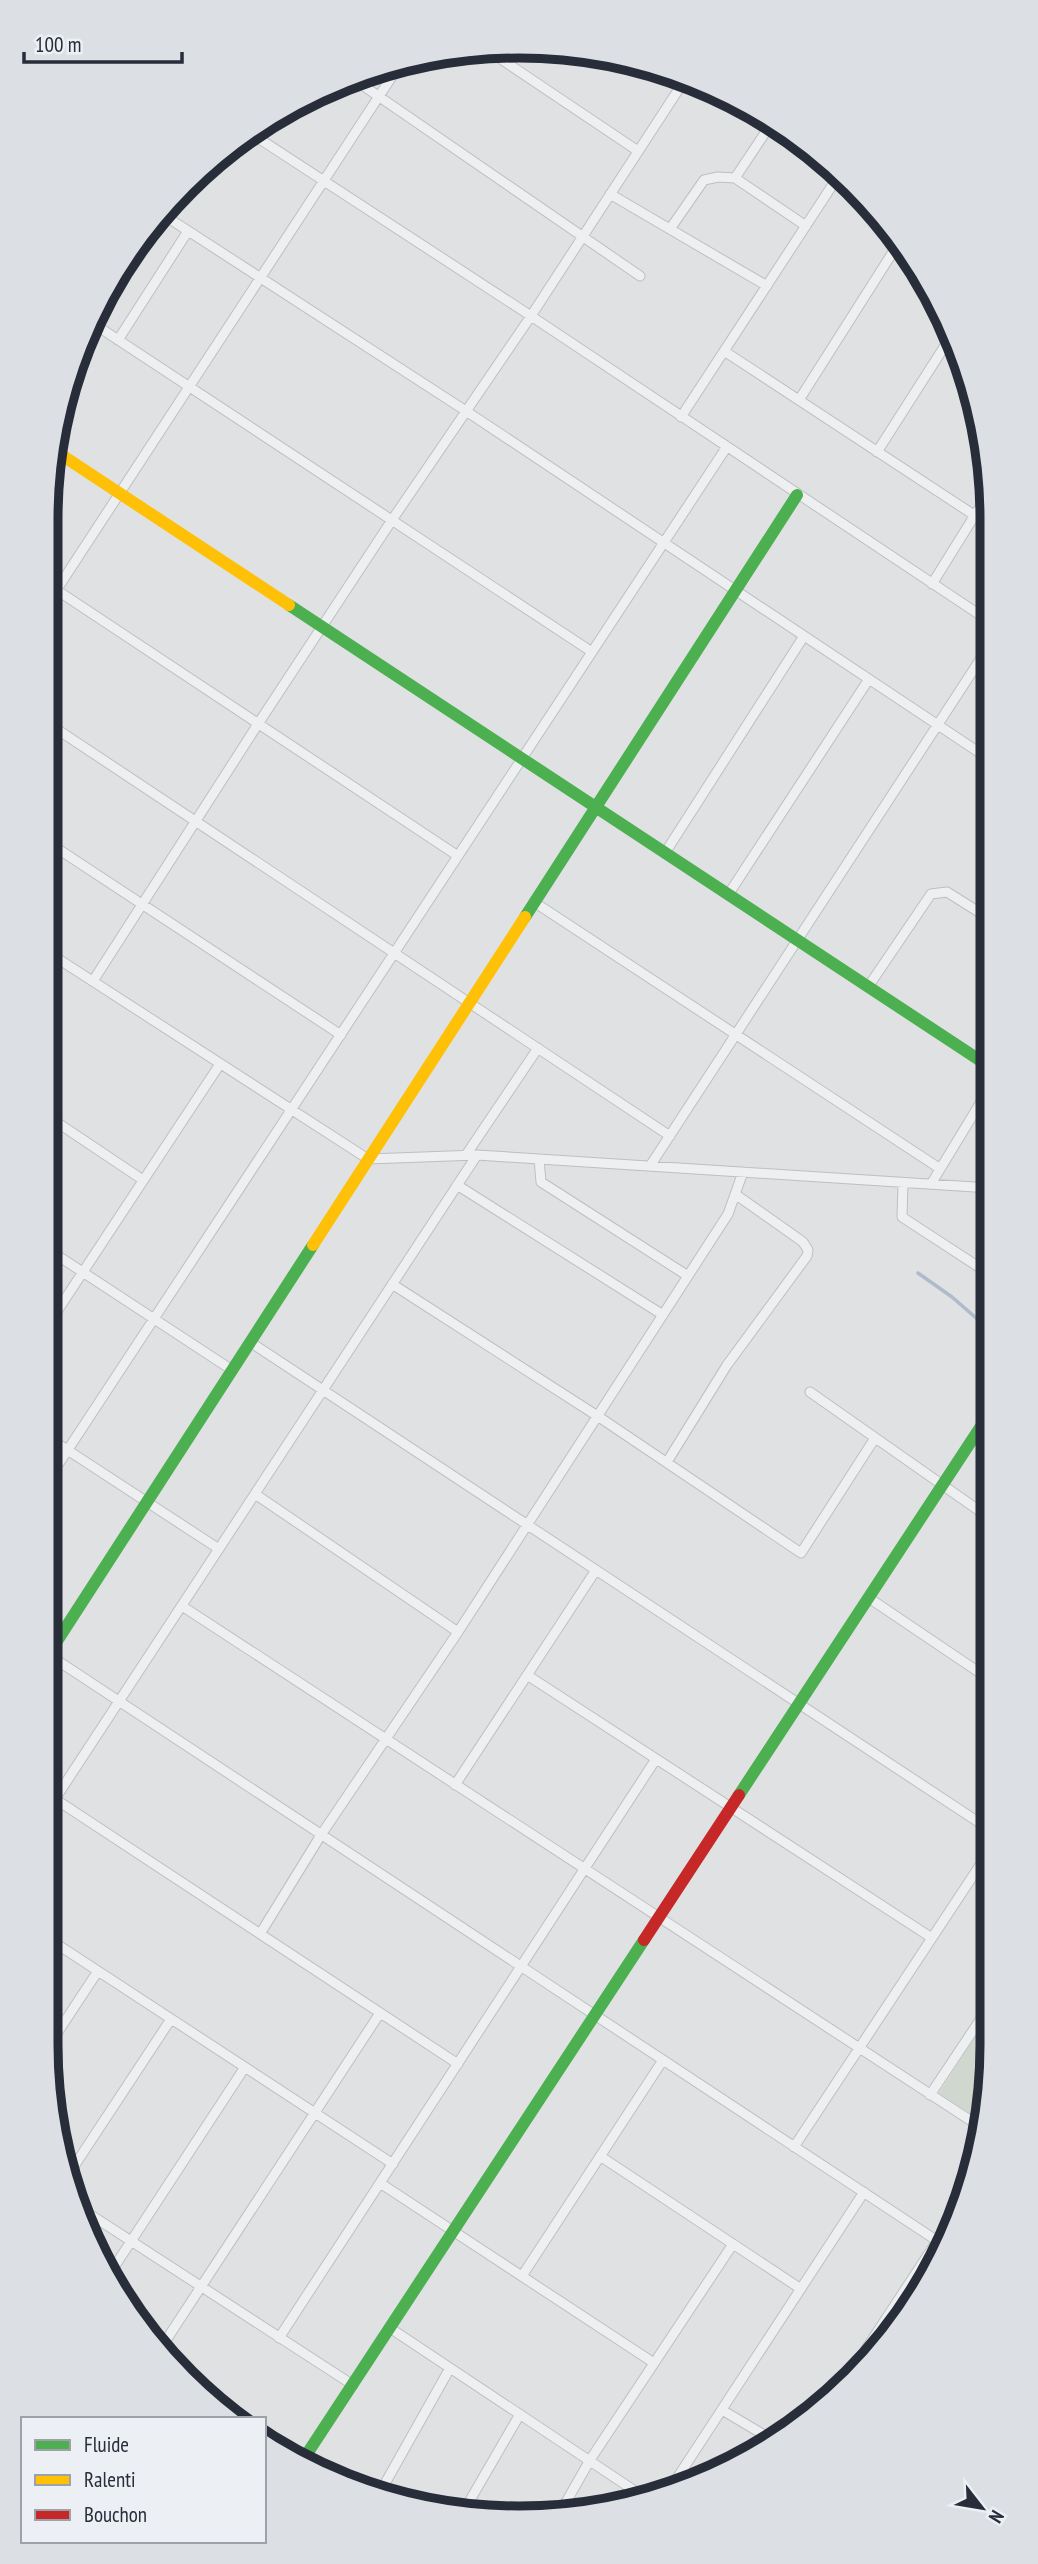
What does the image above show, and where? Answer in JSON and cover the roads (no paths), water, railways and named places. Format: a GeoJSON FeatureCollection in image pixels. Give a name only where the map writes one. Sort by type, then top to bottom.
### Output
{"type":"FeatureCollection","features":[{"type":"Feature","properties":{"kind":"street"},"geometry":{"type":"LineString","coordinates":[[500,59],[638,151]]}},
{"type":"Feature","properties":{"kind":"street"},"geometry":{"type":"LineString","coordinates":[[58,587],[393,75]]}},
{"type":"Feature","properties":{"kind":"street"},"geometry":{"type":"LineString","coordinates":[[362,85],[640,276]]}},
{"type":"Feature","properties":{"kind":"street"},"geometry":{"type":"LineString","coordinates":[[93,981],[258,724],[531,316],[680,87]]}},
{"type":"Feature","properties":{"kind":"street"},"geometry":{"type":"LineString","coordinates":[[735,178],[767,130]]}},
{"type":"Feature","properties":{"kind":"street"},"geometry":{"type":"LineString","coordinates":[[258,138],[980,615]]}},
{"type":"Feature","properties":{"kind":"street"},"geometry":{"type":"LineString","coordinates":[[670,229],[704,180],[718,177],[735,178],[806,226]]}},
{"type":"Feature","properties":{"kind":"street"},"geometry":{"type":"LineString","coordinates":[[681,417],[834,183]]}},
{"type":"Feature","properties":{"kind":"street"},"geometry":{"type":"LineString","coordinates":[[610,194],[767,286]]}},
{"type":"Feature","properties":{"kind":"street"},"geometry":{"type":"LineString","coordinates":[[169,219],[466,411],[980,753]]}},
{"type":"Feature","properties":{"kind":"street"},"geometry":{"type":"LineString","coordinates":[[118,340],[188,231]]}},
{"type":"Feature","properties":{"kind":"street"},"geometry":{"type":"LineString","coordinates":[[799,400],[894,250]]}},
{"type":"Feature","properties":{"kind":"street"},"geometry":{"type":"LineString","coordinates":[[99,328],[592,652]]}},
{"type":"Feature","properties":{"kind":"street"},"geometry":{"type":"LineString","coordinates":[[877,452],[946,344]]}},
{"type":"Feature","properties":{"kind":"street"},"geometry":{"type":"LineString","coordinates":[[724,351],[974,515]]}},
{"type":"Feature","properties":{"kind":"street"},"geometry":{"type":"LineString","coordinates":[[58,1464],[726,448]]}},
{"type":"Feature","properties":{"kind":"street"},"geometry":{"type":"LineString","coordinates":[[63,456],[980,1060]]}},
{"type":"Feature","properties":{"kind":"street"},"geometry":{"type":"LineString","coordinates":[[58,1637],[797,495]]}},
{"type":"Feature","properties":{"kind":"street"},"geometry":{"type":"LineString","coordinates":[[932,584],[980,507]]}},
{"type":"Feature","properties":{"kind":"street"},"geometry":{"type":"LineString","coordinates":[[58,591],[458,856]]}},
{"type":"Feature","properties":{"kind":"street"},"geometry":{"type":"LineString","coordinates":[[665,853],[804,636]]}},
{"type":"Feature","properties":{"kind":"street"},"geometry":{"type":"LineString","coordinates":[[650,1166],[980,660]]}},
{"type":"Feature","properties":{"kind":"street"},"geometry":{"type":"LineString","coordinates":[[728,895],[869,679]]}},
{"type":"Feature","properties":{"kind":"street"},"geometry":{"type":"LineString","coordinates":[[58,730],[670,1136]]}},
{"type":"Feature","properties":{"kind":"street"},"geometry":{"type":"LineString","coordinates":[[58,849],[341,1035]]}},
{"type":"Feature","properties":{"kind":"street"},"geometry":{"type":"LineString","coordinates":[[868,987],[932,894],[947,892],[980,913]]}},
{"type":"Feature","properties":{"kind":"street"},"geometry":{"type":"LineString","coordinates":[[534,902],[939,1168]]}},
{"type":"Feature","properties":{"kind":"street"},"geometry":{"type":"LineString","coordinates":[[58,959],[368,1159],[477,1154],[980,1187]]}},
{"type":"Feature","properties":{"kind":"street"},"geometry":{"type":"LineString","coordinates":[[466,1155],[538,1048]]}},
{"type":"Feature","properties":{"kind":"street"},"geometry":{"type":"LineString","coordinates":[[58,1309],[220,1064]]}},
{"type":"Feature","properties":{"kind":"street"},"geometry":{"type":"LineString","coordinates":[[931,1184],[980,1103]]}},
{"type":"Feature","properties":{"kind":"street"},"geometry":{"type":"LineString","coordinates":[[58,1123],[143,1180]]}},
{"type":"Feature","properties":{"kind":"street"},"geometry":{"type":"LineString","coordinates":[[58,1795],[477,1154]]}},
{"type":"Feature","properties":{"kind":"street"},"geometry":{"type":"LineString","coordinates":[[539,1159],[541,1182],[688,1276]]}},
{"type":"Feature","properties":{"kind":"street"},"geometry":{"type":"LineString","coordinates":[[260,1934],[321,1835],[387,1740],[599,1417],[728,1214],[743,1172]]}},
{"type":"Feature","properties":{"kind":"street"},"geometry":{"type":"LineString","coordinates":[[903,1182],[902,1217],[980,1268]]}},
{"type":"Feature","properties":{"kind":"street"},"geometry":{"type":"LineString","coordinates":[[457,1185],[663,1315]]}},
{"type":"Feature","properties":{"kind":"street"},"geometry":{"type":"LineString","coordinates":[[667,1462],[727,1365],[807,1256],[808,1250],[803,1242],[736,1194]]}},
{"type":"Feature","properties":{"kind":"street"},"geometry":{"type":"LineString","coordinates":[[58,1256],[232,1370]]}},
{"type":"Feature","properties":{"kind":"street"},"geometry":{"type":"LineString","coordinates":[[392,1284],[599,1417],[801,1553],[874,1438]]}},
{"type":"Feature","properties":{"kind":"street"},"geometry":{"type":"LineString","coordinates":[[250,1342],[980,1823]]}},
{"type":"Feature","properties":{"kind":"street"},"geometry":{"type":"LineString","coordinates":[[810,1392],[980,1512]]}},
{"type":"Feature","properties":{"kind":"street"},"geometry":{"type":"LineString","coordinates":[[307,2454],[980,1428]]}},
{"type":"Feature","properties":{"kind":"street"},"geometry":{"type":"LineString","coordinates":[[58,1444],[219,1549]]}},
{"type":"Feature","properties":{"kind":"street"},"geometry":{"type":"LineString","coordinates":[[255,1494],[458,1632]]}},
{"type":"Feature","properties":{"kind":"street"},"geometry":{"type":"LineString","coordinates":[[455,1784],[596,1570]]}},
{"type":"Feature","properties":{"kind":"street"},"geometry":{"type":"LineString","coordinates":[[869,1598],[980,1673]]}},
{"type":"Feature","properties":{"kind":"street"},"geometry":{"type":"LineString","coordinates":[[182,1606],[973,2122]]}},
{"type":"Feature","properties":{"kind":"street"},"geometry":{"type":"LineString","coordinates":[[58,1661],[937,2240]]}},
{"type":"Feature","properties":{"kind":"street"},"geometry":{"type":"LineString","coordinates":[[527,1675],[932,1938]]}},
{"type":"Feature","properties":{"kind":"street"},"geometry":{"type":"LineString","coordinates":[[279,2337],[656,1759]]}},
{"type":"Feature","properties":{"kind":"street"},"geometry":{"type":"LineString","coordinates":[[58,1802],[458,2064]]}},
{"type":"Feature","properties":{"kind":"street"},"geometry":{"type":"LineString","coordinates":[[794,2147],[980,1865]]}},
{"type":"Feature","properties":{"kind":"street"},"geometry":{"type":"LineString","coordinates":[[58,1945],[393,2164]]}},
{"type":"Feature","properties":{"kind":"street"},"geometry":{"type":"LineString","coordinates":[[58,2032],[98,1971]]}},
{"type":"Feature","properties":{"kind":"street"},"geometry":{"type":"LineString","coordinates":[[165,2341],[380,2013]]}},
{"type":"Feature","properties":{"kind":"street"},"geometry":{"type":"LineString","coordinates":[[74,2167],[171,2019]]}},
{"type":"Feature","properties":{"kind":"street"},"geometry":{"type":"LineString","coordinates":[[930,2095],[980,2020]]}},
{"type":"Feature","properties":{"kind":"street"},"geometry":{"type":"LineString","coordinates":[[522,2276],[663,2060]]}},
{"type":"Feature","properties":{"kind":"street"},"geometry":{"type":"LineString","coordinates":[[115,2266],[245,2067]]}},
{"type":"Feature","properties":{"kind":"street"},"geometry":{"type":"LineString","coordinates":[[600,2156],[801,2289]]}},
{"type":"Feature","properties":{"kind":"street"},"geometry":{"type":"LineString","coordinates":[[380,2183],[654,2363]]}},
{"type":"Feature","properties":{"kind":"street"},"geometry":{"type":"LineString","coordinates":[[677,2478],[864,2192]]}},
{"type":"Feature","properties":{"kind":"street"},"geometry":{"type":"LineString","coordinates":[[90,2214],[353,2385]]}},
{"type":"Feature","properties":{"kind":"street"},"geometry":{"type":"LineString","coordinates":[[565,2503],[590,2460],[733,2244]]}},
{"type":"Feature","properties":{"kind":"street"},"geometry":{"type":"LineString","coordinates":[[867,2348],[925,2264]]}},
{"type":"Feature","properties":{"kind":"street"},"geometry":{"type":"LineString","coordinates":[[390,2328],[637,2491]]}},
{"type":"Feature","properties":{"kind":"street"},"geometry":{"type":"LineString","coordinates":[[384,2486],[450,2368]]}},
{"type":"Feature","properties":{"kind":"street"},"geometry":{"type":"LineString","coordinates":[[722,2410],[765,2435]]}},
{"type":"Feature","properties":{"kind":"street"},"geometry":{"type":"LineString","coordinates":[[469,2503],[520,2414]]}},
{"type":"Feature","properties":{"kind":"waterway"},"geometry":{"type":"LineString","coordinates":[[918,1273],[980,1321]]}}]}
